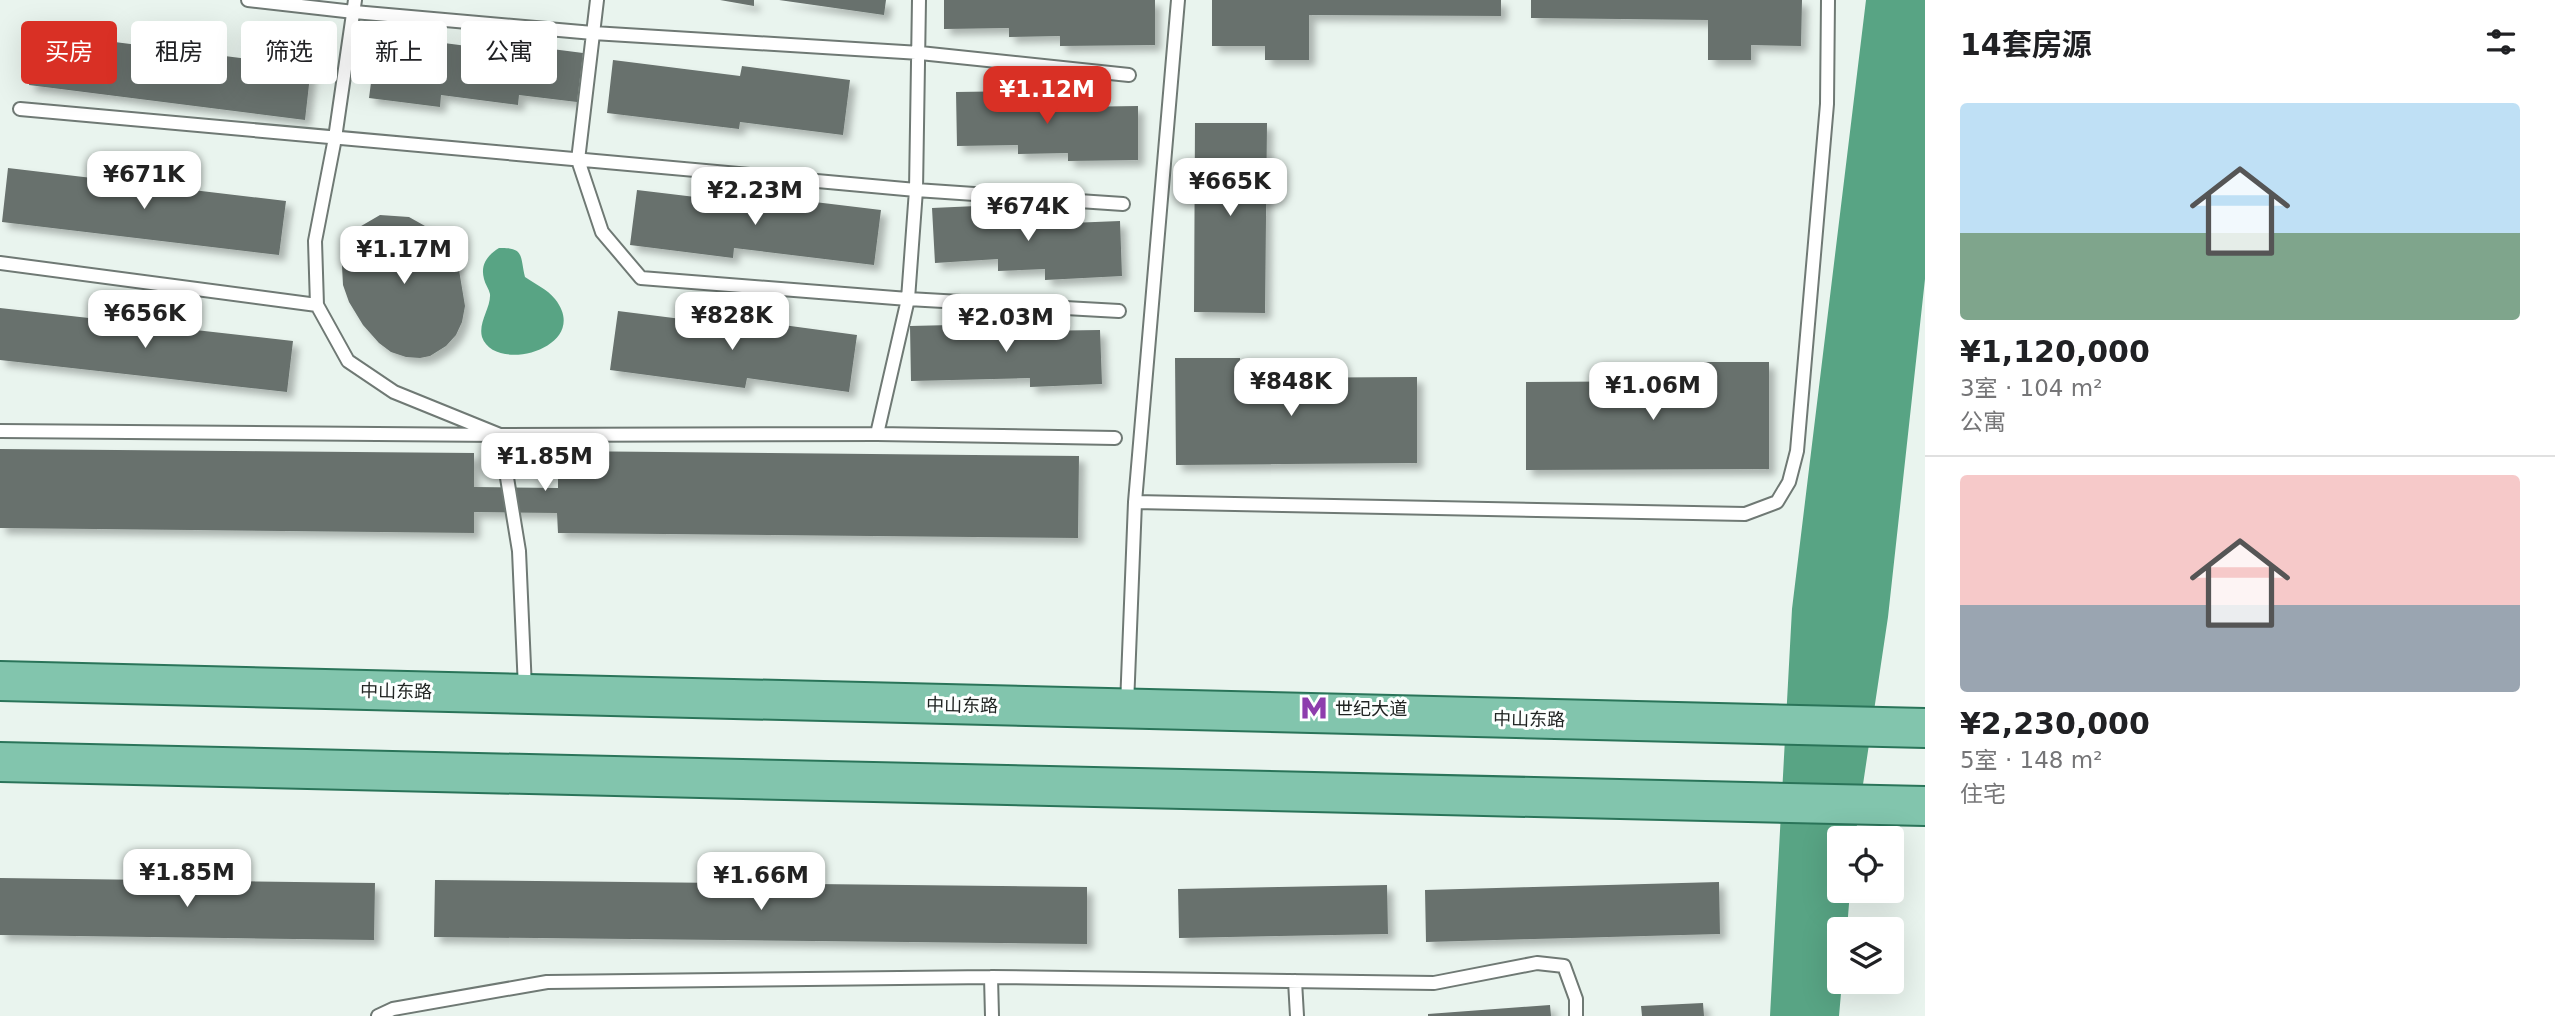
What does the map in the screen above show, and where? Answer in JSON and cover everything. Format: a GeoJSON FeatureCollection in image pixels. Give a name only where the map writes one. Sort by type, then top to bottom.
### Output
{"type":"FeatureCollection","features":[{"type":"Feature","properties":{"kind":"main road","name":"中山东路"},"geometry":{"type":"LineString","coordinates":[[0,681],[1925,729]]}},
{"type":"Feature","properties":{"kind":"main road"},"geometry":{"type":"LineString","coordinates":[[0,762],[1925,806]]}},
{"type":"Feature","properties":{"kind":"lane"},"geometry":{"type":"LineString","coordinates":[[248,0],[354,6],[593,33],[920,53],[1129,75]]}},
{"type":"Feature","properties":{"kind":"lane"},"geometry":{"type":"LineString","coordinates":[[597,0],[578,160],[601,232],[641,278],[908,299],[1119,311]]}},
{"type":"Feature","properties":{"kind":"lane"},"geometry":{"type":"LineString","coordinates":[[877,434],[908,299],[916,190],[919,0]]}},
{"type":"Feature","properties":{"kind":"lane"},"geometry":{"type":"LineString","coordinates":[[1127,709],[1135,502],[1178,0]]}},
{"type":"Feature","properties":{"kind":"lane"},"geometry":{"type":"LineString","coordinates":[[1135,502],[1745,514],[1777,502],[1789,482],[1797,451],[1827,104],[1828,0]]}},
{"type":"Feature","properties":{"kind":"lane"},"geometry":{"type":"LineString","coordinates":[[354,6],[335,138],[315,241],[317,305],[348,360],[394,392],[500,435]]}},
{"type":"Feature","properties":{"kind":"lane"},"geometry":{"type":"LineString","coordinates":[[20,109],[916,190],[1123,204]]}},
{"type":"Feature","properties":{"kind":"lane"},"geometry":{"type":"LineString","coordinates":[[0,263],[317,305]]}},
{"type":"Feature","properties":{"kind":"lane"},"geometry":{"type":"LineString","coordinates":[[0,431],[500,435],[877,434],[1115,438]]}},
{"type":"Feature","properties":{"kind":"lane"},"geometry":{"type":"LineString","coordinates":[[500,435],[519,551],[525,695]]}},
{"type":"Feature","properties":{"kind":"lane"},"geometry":{"type":"LineString","coordinates":[[378,1016],[393,1009],[547,982],[991,977],[1434,983],[1537,963],[1564,966],[1576,999],[1576,1016]]}},
{"type":"Feature","properties":{"kind":"lane"},"geometry":{"type":"LineString","coordinates":[[991,977],[992,1016]]}},
{"type":"Feature","properties":{"kind":"lane"},"geometry":{"type":"LineString","coordinates":[[1295,981],[1297,1016]]}},
{"type":"Feature","properties":{"kind":"shaded area"},"geometry":{"type":"Polygon","coordinates":[[[1866,0],[1925,0],[1925,279],[1888,617],[1857,826],[1827,826],[1827,903],[1849,903],[1848,917],[1827,917],[1827,994],[1841,994],[1839,1016],[1770,1016],[1792,609],[1866,0]]]}},
{"type":"Feature","properties":{"kind":"shaded area"},"geometry":{"type":"Polygon","coordinates":[[[499,248],[517,251],[525,277],[552,295],[563,316],[561,331],[552,342],[538,350],[504,354],[490,348],[482,337],[490,294],[483,269],[488,257],[499,248]]]}},
{"type":"Feature","properties":{"kind":"building"},"geometry":{"type":"Polygon","coordinates":[[[720,0],[754,0],[754,6],[720,0]]]}},
{"type":"Feature","properties":{"kind":"building"},"geometry":{"type":"Polygon","coordinates":[[[779,0],[886,0],[884,15],[779,0]]]}},
{"type":"Feature","properties":{"kind":"building"},"geometry":{"type":"Polygon","coordinates":[[[944,0],[1155,0],[1155,45],[1060,46],[1060,36],[1009,37],[1009,28],[944,29],[944,0]]]}},
{"type":"Feature","properties":{"kind":"building"},"geometry":{"type":"Polygon","coordinates":[[[1212,0],[1501,0],[1501,16],[1309,15],[1309,60],[1265,60],[1265,46],[1212,46],[1212,0]]]}},
{"type":"Feature","properties":{"kind":"building"},"geometry":{"type":"Polygon","coordinates":[[[1531,0],[1802,0],[1801,46],[1751,45],[1751,60],[1708,60],[1708,20],[1531,18],[1531,0]]]}},
{"type":"Feature","properties":{"kind":"building"},"geometry":{"type":"Polygon","coordinates":[[[117,42],[131,44],[131,84],[227,84],[227,56],[241,58],[241,84],[309,84],[305,120],[29,85],[117,84],[117,42]]]}},
{"type":"Feature","properties":{"kind":"building"},"geometry":{"type":"Polygon","coordinates":[[[447,43],[461,45],[461,84],[557,84],[557,50],[583,53],[577,102],[519,95],[518,105],[441,95],[440,107],[369,98],[371,84],[447,84],[447,43]]]}},
{"type":"Feature","properties":{"kind":"building"},"geometry":{"type":"Polygon","coordinates":[[[613,60],[740,76],[742,66],[850,80],[843,135],[740,122],[739,129],[607,113],[613,60]]]}},
{"type":"Feature","properties":{"kind":"building"},"geometry":{"type":"Polygon","coordinates":[[[1023,91],[1022,97],[1071,96],[1071,107],[1138,106],[1138,160],[1068,161],[1068,153],[1018,154],[1018,145],[957,146],[956,92],[1023,91]]]}},
{"type":"Feature","properties":{"kind":"building"},"geometry":{"type":"Polygon","coordinates":[[[1195,123],[1267,123],[1265,313],[1194,312],[1195,123]]]}},
{"type":"Feature","properties":{"kind":"building"},"geometry":{"type":"Polygon","coordinates":[[[8,168],[286,201],[279,255],[2,222],[8,168]]]}},
{"type":"Feature","properties":{"kind":"building"},"geometry":{"type":"Polygon","coordinates":[[[637,190],[737,202],[739,193],[881,210],[874,265],[734,248],[733,258],[630,245],[637,190]]]}},
{"type":"Feature","properties":{"kind":"building"},"geometry":{"type":"Polygon","coordinates":[[[999,205],[1000,217],[1044,215],[1045,224],[1120,221],[1122,276],[1045,280],[1045,269],[998,271],[998,259],[935,263],[932,208],[999,205]]]}},
{"type":"Feature","properties":{"kind":"building"},"geometry":{"type":"Polygon","coordinates":[[[380,215],[409,217],[425,226],[438,236],[459,270],[465,306],[462,322],[456,335],[446,346],[430,356],[406,357],[391,352],[363,325],[349,302],[343,285],[342,266],[348,240],[356,229],[380,215]]]}},
{"type":"Feature","properties":{"kind":"building"},"geometry":{"type":"Polygon","coordinates":[[[0,308],[293,341],[287,392],[0,360],[0,308]]]}},
{"type":"Feature","properties":{"kind":"building"},"geometry":{"type":"Polygon","coordinates":[[[618,311],[745,327],[746,320],[857,335],[849,392],[747,378],[745,388],[610,370],[618,311]]]}},
{"type":"Feature","properties":{"kind":"building"},"geometry":{"type":"Polygon","coordinates":[[[1031,323],[1031,331],[1100,330],[1102,384],[1030,387],[1030,378],[911,381],[910,326],[1031,323]]]}},
{"type":"Feature","properties":{"kind":"building"},"geometry":{"type":"Polygon","coordinates":[[[1175,358],[1240,358],[1240,378],[1417,377],[1417,463],[1176,465],[1175,358]]]}},
{"type":"Feature","properties":{"kind":"building"},"geometry":{"type":"Polygon","coordinates":[[[1694,362],[1769,362],[1769,469],[1526,470],[1526,382],[1694,381],[1694,362]]]}},
{"type":"Feature","properties":{"kind":"building"},"geometry":{"type":"Polygon","coordinates":[[[0,449],[474,453],[474,487],[558,488],[558,451],[1079,456],[1078,538],[558,533],[557,513],[474,512],[474,533],[0,528],[0,449]]]}},
{"type":"Feature","properties":{"kind":"building"},"geometry":{"type":"Polygon","coordinates":[[[0,878],[375,883],[374,940],[0,935],[0,878]]]}},
{"type":"Feature","properties":{"kind":"building"},"geometry":{"type":"Polygon","coordinates":[[[435,880],[1087,887],[1087,944],[434,937],[435,880]]]}},
{"type":"Feature","properties":{"kind":"building"},"geometry":{"type":"Polygon","coordinates":[[[1719,882],[1720,934],[1426,942],[1425,890],[1719,882]]]}},
{"type":"Feature","properties":{"kind":"building"},"geometry":{"type":"Polygon","coordinates":[[[1387,885],[1388,934],[1179,938],[1178,889],[1387,885]]]}},
{"type":"Feature","properties":{"kind":"building"},"geometry":{"type":"Polygon","coordinates":[[[1703,1003],[1704,1016],[1642,1016],[1641,1006],[1703,1003]]]}},
{"type":"Feature","properties":{"kind":"building"},"geometry":{"type":"Polygon","coordinates":[[[1550,1005],[1551,1016],[1428,1016],[1428,1014],[1550,1005]]]}},
{"type":"Feature","properties":{"kind":"place","name":"世纪大道"},"geometry":{"type":"Point","coordinates":[1314,708]}}]}
